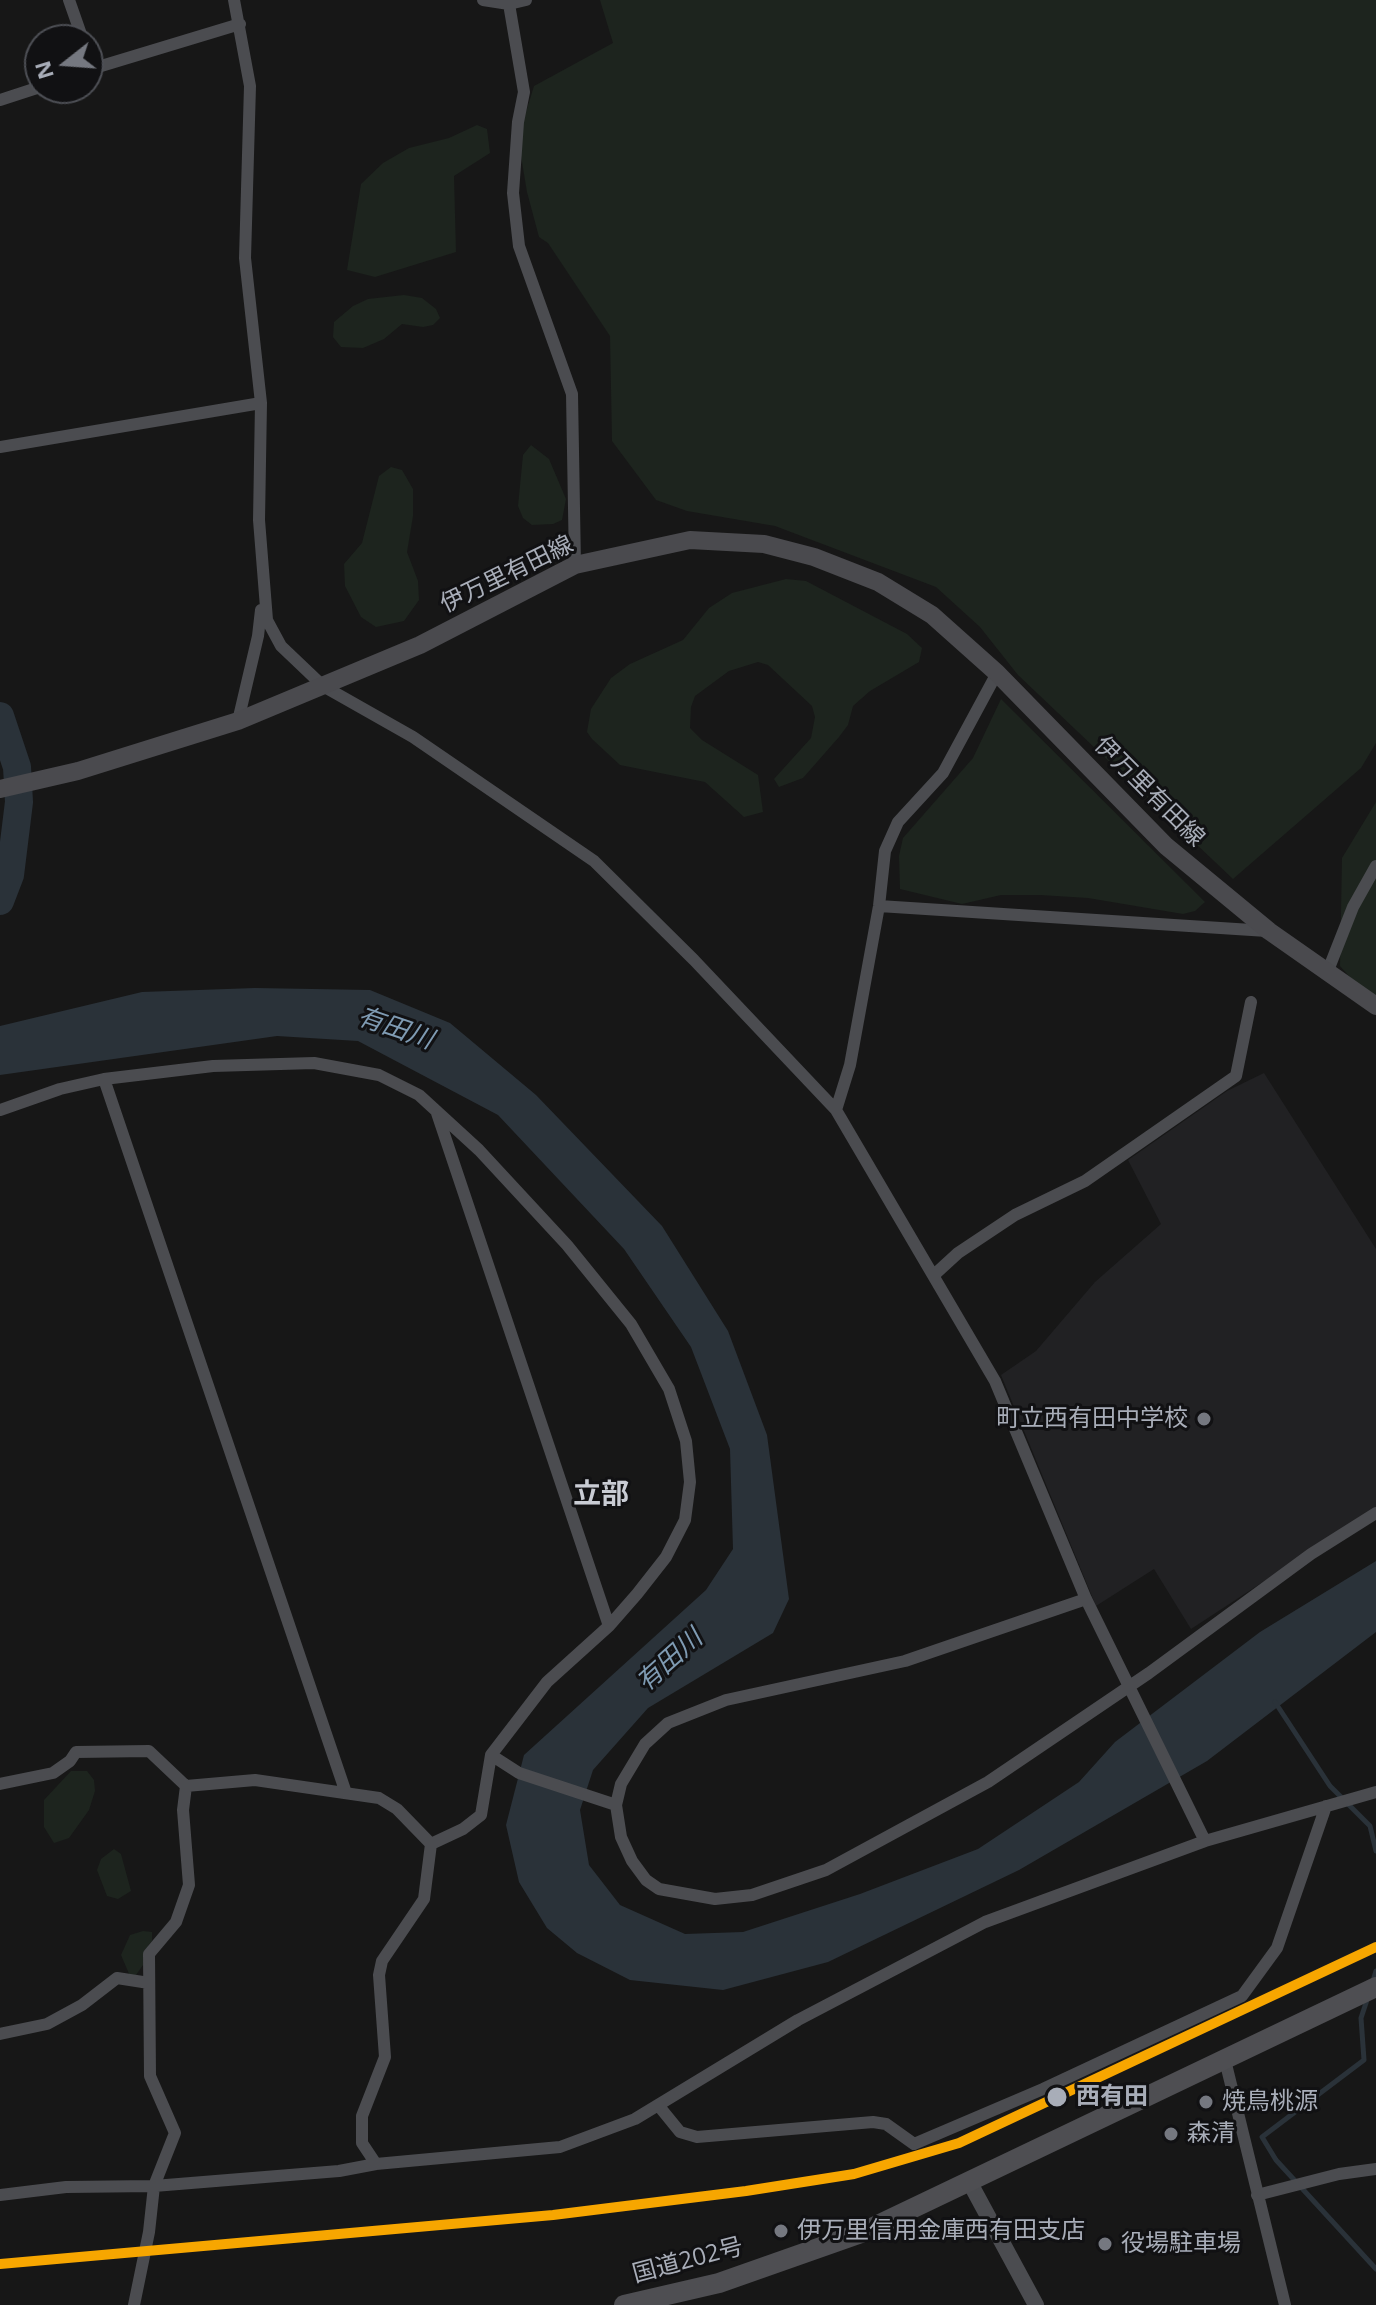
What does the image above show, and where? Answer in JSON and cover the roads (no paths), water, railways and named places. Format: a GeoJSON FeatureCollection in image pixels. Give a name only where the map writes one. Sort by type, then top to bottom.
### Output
{"type":"FeatureCollection","features":[{"type":"Feature","properties":{"kind":"highway","name":"国道202号"},"geometry":{"type":"LineString","coordinates":[[624,2305],[719,2283],[861,2233],[970,2183],[1224,2056],[1376,1987]]}},
{"type":"Feature","properties":{"kind":"main road","name":"伊万里有田線"},"geometry":{"type":"LineString","coordinates":[[0,789],[78,771],[238,721],[420,645],[575,565],[690,540],[764,544],[814,557],[878,582],[932,615],[997,673],[1166,846],[1269,931],[1376,1006]]}},
{"type":"Feature","properties":{"kind":"street"},"geometry":{"type":"LineString","coordinates":[[69,0],[77,24]]}},
{"type":"Feature","properties":{"kind":"street"},"geometry":{"type":"LineString","coordinates":[[234,0],[250,86],[245,258],[261,403],[262,591],[258,636],[238,721]]}},
{"type":"Feature","properties":{"kind":"street"},"geometry":{"type":"LineString","coordinates":[[483,0],[509,4],[526,0]]}},
{"type":"Feature","properties":{"kind":"street"},"geometry":{"type":"LineString","coordinates":[[509,4],[524,92],[518,122],[513,193],[519,246],[572,394],[575,565]]}},
{"type":"Feature","properties":{"kind":"street"},"geometry":{"type":"LineString","coordinates":[[104,66],[240,24]]}},
{"type":"Feature","properties":{"kind":"street"},"geometry":{"type":"LineString","coordinates":[[0,100],[24,92]]}},
{"type":"Feature","properties":{"kind":"street"},"geometry":{"type":"LineString","coordinates":[[0,447],[261,403]]}},
{"type":"Feature","properties":{"kind":"street"},"geometry":{"type":"LineString","coordinates":[[262,591],[267,620],[281,646],[323,686],[413,737],[594,861],[694,960],[836,1110],[995,1381],[1086,1599],[1205,1841]]}},
{"type":"Feature","properties":{"kind":"street"},"geometry":{"type":"LineString","coordinates":[[836,1110],[850,1065],[879,906],[885,851],[898,822],[943,773],[997,673]]}},
{"type":"Feature","properties":{"kind":"street"},"geometry":{"type":"LineString","coordinates":[[1327,973],[1353,907],[1376,866]]}},
{"type":"Feature","properties":{"kind":"street"},"geometry":{"type":"LineString","coordinates":[[879,906],[1269,931]]}},
{"type":"Feature","properties":{"kind":"street"},"geometry":{"type":"LineString","coordinates":[[934,1275],[958,1253],[1004,1223],[1085,1181],[1236,1076],[1251,1002]]}},
{"type":"Feature","properties":{"kind":"street"},"geometry":{"type":"LineString","coordinates":[[0,1110],[60,1089],[104,1079],[213,1066],[340,1065],[379,1075],[419,1095],[479,1150],[567,1245],[631,1324],[669,1389],[682,1428],[690,1482],[685,1520],[666,1557],[609,1626],[547,1682],[491,1755],[481,1815],[463,1829],[431,1844]]}},
{"type":"Feature","properties":{"kind":"street"},"geometry":{"type":"LineString","coordinates":[[104,1079],[346,1793]]}},
{"type":"Feature","properties":{"kind":"street"},"geometry":{"type":"LineString","coordinates":[[436,1109],[609,1626]]}},
{"type":"Feature","properties":{"kind":"street"},"geometry":{"type":"LineString","coordinates":[[1086,1599],[905,1661],[749,1694],[678,1718],[645,1744],[621,1784],[616,1805],[621,1837],[632,1861],[646,1880],[659,1889],[715,1899],[752,1895],[826,1870],[975,1789],[1128,1688],[1311,1554],[1376,1513]]}},
{"type":"Feature","properties":{"kind":"street"},"geometry":{"type":"LineString","coordinates":[[0,1784],[53,1773],[70,1761],[76,1752],[149,1751],[186,1786],[255,1780],[379,1798],[397,1809],[431,1844]]}},
{"type":"Feature","properties":{"kind":"street"},"geometry":{"type":"LineString","coordinates":[[491,1755],[519,1773],[616,1805]]}},
{"type":"Feature","properties":{"kind":"street"},"geometry":{"type":"LineString","coordinates":[[134,2305],[149,2232],[154,2186],[175,2133],[150,2076],[149,1954],[176,1922],[189,1885],[183,1810],[186,1786]]}},
{"type":"Feature","properties":{"kind":"street"},"geometry":{"type":"LineString","coordinates":[[0,2195],[66,2187],[154,2186],[339,2171],[376,2164],[560,2147],[611,2130],[798,2020],[985,1922],[1205,1841],[1376,1792]]}},
{"type":"Feature","properties":{"kind":"street"},"geometry":{"type":"LineString","coordinates":[[658,2105],[680,2132],[697,2137],[873,2122],[886,2124],[914,2144],[1043,2089],[1242,1996],[1277,1948],[1326,1806]]}},
{"type":"Feature","properties":{"kind":"street"},"geometry":{"type":"LineString","coordinates":[[376,2164],[362,2143],[362,2116],[385,2057],[379,1975],[382,1961],[424,1899],[431,1844]]}},
{"type":"Feature","properties":{"kind":"street"},"geometry":{"type":"LineString","coordinates":[[0,2034],[47,2024],[82,2005],[117,1978],[149,1983]]}},
{"type":"Feature","properties":{"kind":"street"},"geometry":{"type":"LineString","coordinates":[[1224,2056],[1285,2305]]}},
{"type":"Feature","properties":{"kind":"street"},"geometry":{"type":"LineString","coordinates":[[1257,2195],[1339,2174],[1376,2169]]}},
{"type":"Feature","properties":{"kind":"street"},"geometry":{"type":"LineString","coordinates":[[970,2183],[1036,2305]]}},
{"type":"Feature","properties":{"kind":"water","name":"有田川"},"geometry":{"type":"Polygon","coordinates":[[[255,988],[370,990],[450,1023],[536,1095],[662,1226],[728,1331],[767,1435],[789,1599],[773,1633],[648,1708],[593,1770],[580,1810],[589,1865],[620,1905],[685,1934],[743,1932],[860,1894],[978,1849],[1079,1782],[1115,1742],[1260,1632],[1376,1561],[1376,1632],[1207,1761],[1019,1870],[828,1962],[723,1990],[630,1980],[577,1953],[547,1928],[519,1882],[506,1825],[524,1755],[706,1590],[733,1549],[730,1449],[691,1347],[624,1249],[498,1115],[358,1041],[277,1036],[0,1075],[0,1026],[142,992],[255,988]]]}},
{"type":"Feature","properties":{"kind":"waterway"},"geometry":{"type":"LineString","coordinates":[[0,716],[17,767],[19,802],[10,875],[0,901]]}},
{"type":"Feature","properties":{"kind":"waterway"},"geometry":{"type":"LineString","coordinates":[[1275,1702],[1330,1786],[1370,1826],[1376,1851]]}},
{"type":"Feature","properties":{"kind":"waterway"},"geometry":{"type":"LineString","coordinates":[[1372,1984],[1376,1971]]}},
{"type":"Feature","properties":{"kind":"waterway"},"geometry":{"type":"LineString","coordinates":[[1368,1997],[1361,2018],[1364,2060],[1262,2137],[1276,2160],[1376,2269]]}},
{"type":"Feature","properties":{"kind":"place","name":"町立西有田中学校"},"geometry":{"type":"Point","coordinates":[1204,1419]}},
{"type":"Feature","properties":{"kind":"place","name":"西有田"},"geometry":{"type":"Point","coordinates":[1057,2097]}},
{"type":"Feature","properties":{"kind":"place","name":"焼鳥桃源"},"geometry":{"type":"Point","coordinates":[1206,2102]}},
{"type":"Feature","properties":{"kind":"place","name":"森清"},"geometry":{"type":"Point","coordinates":[1171,2134]}},
{"type":"Feature","properties":{"kind":"place","name":"伊万里信用金庫西有田支店"},"geometry":{"type":"Point","coordinates":[781,2231]}},
{"type":"Feature","properties":{"kind":"place","name":"役場駐車場"},"geometry":{"type":"Point","coordinates":[1105,2244]}},
{"type":"Feature","properties":{"kind":"district","name":"立部"},"geometry":{"type":"Point","coordinates":[601,1495]}}]}
